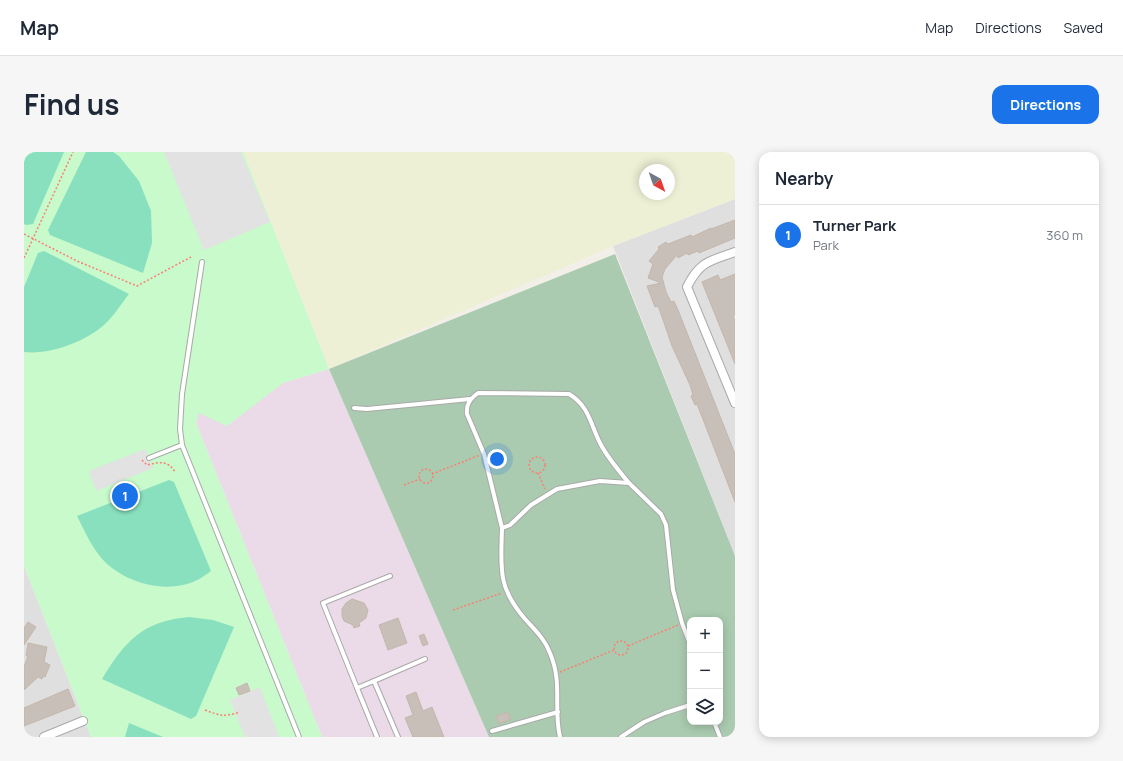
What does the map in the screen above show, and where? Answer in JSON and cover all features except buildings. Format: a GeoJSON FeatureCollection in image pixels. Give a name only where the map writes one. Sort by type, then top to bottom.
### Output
{"type":"FeatureCollection","features":[{"type":"Feature","properties":{"kind":"street"},"geometry":{"type":"LineString","coordinates":[[735,252],[703,264],[692,276],[687,287],[735,403]]}},
{"type":"Feature","properties":{"kind":"street"},"geometry":{"type":"LineString","coordinates":[[44,737],[83,721]]}},
{"type":"Feature","properties":{"kind":"lane"},"geometry":{"type":"LineString","coordinates":[[202,262],[182,394],[180,428],[182,445],[298,737]]}},
{"type":"Feature","properties":{"kind":"lane"},"geometry":{"type":"LineString","coordinates":[[354,408],[367,409],[470,398],[478,393],[569,394],[579,400],[588,414],[600,443],[609,458],[629,483],[661,514],[666,525],[673,590],[687,636]]}},
{"type":"Feature","properties":{"kind":"lane"},"geometry":{"type":"LineString","coordinates":[[470,398],[466,407],[467,414],[484,454],[502,528],[501,573],[506,591],[515,607],[536,631],[550,652],[556,673],[558,712],[557,726],[560,737]]}},
{"type":"Feature","properties":{"kind":"lane"},"geometry":{"type":"LineString","coordinates":[[149,458],[182,445]]}},
{"type":"Feature","properties":{"kind":"lane"},"geometry":{"type":"LineString","coordinates":[[502,528],[510,525],[531,505],[557,490],[583,483],[600,481],[629,483]]}},
{"type":"Feature","properties":{"kind":"lane"},"geometry":{"type":"LineString","coordinates":[[377,737],[323,603],[390,576]]}},
{"type":"Feature","properties":{"kind":"lane"},"geometry":{"type":"LineString","coordinates":[[357,688],[425,659]]}},
{"type":"Feature","properties":{"kind":"lane"},"geometry":{"type":"LineString","coordinates":[[374,681],[398,737]]}},
{"type":"Feature","properties":{"kind":"lane"},"geometry":{"type":"LineString","coordinates":[[621,737],[644,722],[687,705]]}},
{"type":"Feature","properties":{"kind":"lane"},"geometry":{"type":"LineString","coordinates":[[492,731],[558,712]]}},
{"type":"Feature","properties":{"kind":"lane"},"geometry":{"type":"LineString","coordinates":[[715,725],[720,737]]}},
{"type":"Feature","properties":{"kind":"path"},"geometry":{"type":"LineString","coordinates":[[24,258],[73,152]]}},
{"type":"Feature","properties":{"kind":"path"},"geometry":{"type":"LineString","coordinates":[[24,234],[77,261],[137,286],[191,257]]}},
{"type":"Feature","properties":{"kind":"path"},"geometry":{"type":"LineString","coordinates":[[432,474],[484,454]]}},
{"type":"Feature","properties":{"kind":"path"},"geometry":{"type":"LineString","coordinates":[[536,457],[542,459],[545,464],[544,468],[538,473],[532,472],[529,467],[529,462],[536,457]]}},
{"type":"Feature","properties":{"kind":"path"},"geometry":{"type":"LineString","coordinates":[[142,460],[147,465],[164,462],[170,465],[175,472]]}},
{"type":"Feature","properties":{"kind":"path"},"geometry":{"type":"LineString","coordinates":[[424,470],[429,470],[433,478],[428,483],[424,483],[420,479],[419,474],[424,470]]}},
{"type":"Feature","properties":{"kind":"path"},"geometry":{"type":"LineString","coordinates":[[538,473],[548,495]]}},
{"type":"Feature","properties":{"kind":"path"},"geometry":{"type":"LineString","coordinates":[[404,485],[420,479]]}},
{"type":"Feature","properties":{"kind":"path"},"geometry":{"type":"LineString","coordinates":[[453,610],[506,591]]}},
{"type":"Feature","properties":{"kind":"path"},"geometry":{"type":"LineString","coordinates":[[628,646],[682,623]]}},
{"type":"Feature","properties":{"kind":"path"},"geometry":{"type":"LineString","coordinates":[[614,650],[618,641],[623,641],[628,646]]}},
{"type":"Feature","properties":{"kind":"path"},"geometry":{"type":"LineString","coordinates":[[614,650],[619,655],[624,655],[628,650],[628,646]]}},
{"type":"Feature","properties":{"kind":"path"},"geometry":{"type":"LineString","coordinates":[[556,673],[614,650]]}},
{"type":"Feature","properties":{"kind":"path"},"geometry":{"type":"LineString","coordinates":[[205,710],[220,716],[227,716],[240,712]]}},
{"type":"Feature","properties":{"kind":"shaded area"},"geometry":{"type":"Polygon","coordinates":[[[164,152],[241,152],[270,222],[204,250],[164,152]]]}},
{"type":"Feature","properties":{"kind":"shaded area"},"geometry":{"type":"Polygon","coordinates":[[[735,199],[735,556],[613,246],[735,199]]]}},
{"type":"Feature","properties":{"kind":"shaded area"},"geometry":{"type":"Polygon","coordinates":[[[329,369],[489,737],[322,737],[196,423],[198,412],[227,425],[283,383],[329,369]]]}},
{"type":"Feature","properties":{"kind":"shaded area"},"geometry":{"type":"Polygon","coordinates":[[[145,449],[153,468],[96,491],[89,471],[145,449]]]}},
{"type":"Feature","properties":{"kind":"shaded area"},"geometry":{"type":"Polygon","coordinates":[[[24,566],[91,737],[24,737],[24,566]]]}},
{"type":"Feature","properties":{"kind":"shaded area"},"geometry":{"type":"Polygon","coordinates":[[[260,687],[279,737],[245,737],[230,700],[260,687]]]}},
{"type":"Feature","properties":{"kind":"green space"},"geometry":{"type":"Polygon","coordinates":[[[24,152],[243,152],[329,369],[283,383],[227,426],[199,413],[196,423],[322,737],[91,737],[24,566],[24,152]]]}},
{"type":"Feature","properties":{"kind":"green space"},"geometry":{"type":"Polygon","coordinates":[[[24,152],[64,152],[33,224],[26,225],[24,224],[24,152]]]}},
{"type":"Feature","properties":{"kind":"green space"},"geometry":{"type":"Polygon","coordinates":[[[86,152],[113,152],[119,156],[139,181],[151,211],[152,243],[143,273],[50,235],[48,230],[86,152]]]}},
{"type":"Feature","properties":{"kind":"green space"},"geometry":{"type":"Polygon","coordinates":[[[243,152],[735,152],[735,199],[613,246],[329,369],[243,152]]]}},
{"type":"Feature","properties":{"kind":"green space"},"geometry":{"type":"Polygon","coordinates":[[[44,251],[129,294],[108,321],[88,336],[77,342],[56,349],[24,352],[24,287],[38,253],[44,251]]]}},
{"type":"Feature","properties":{"kind":"green space"},"geometry":{"type":"Polygon","coordinates":[[[615,254],[735,556],[735,737],[489,737],[329,369],[615,254]]]}},
{"type":"Feature","properties":{"kind":"green space"},"geometry":{"type":"Polygon","coordinates":[[[169,480],[174,482],[211,571],[203,577],[190,583],[165,587],[144,584],[114,570],[101,558],[93,547],[77,516],[169,480]]]}},
{"type":"Feature","properties":{"kind":"green space"},"geometry":{"type":"Polygon","coordinates":[[[189,617],[213,620],[234,627],[196,716],[191,719],[102,679],[119,654],[137,635],[147,628],[159,623],[189,617]]]}},
{"type":"Feature","properties":{"kind":"green space"},"geometry":{"type":"Polygon","coordinates":[[[129,723],[163,737],[125,737],[129,723]]]}},
{"type":"Feature","properties":{"kind":"place","name":"Turner Park"},"geometry":{"type":"Point","coordinates":[125,496]}}]}
